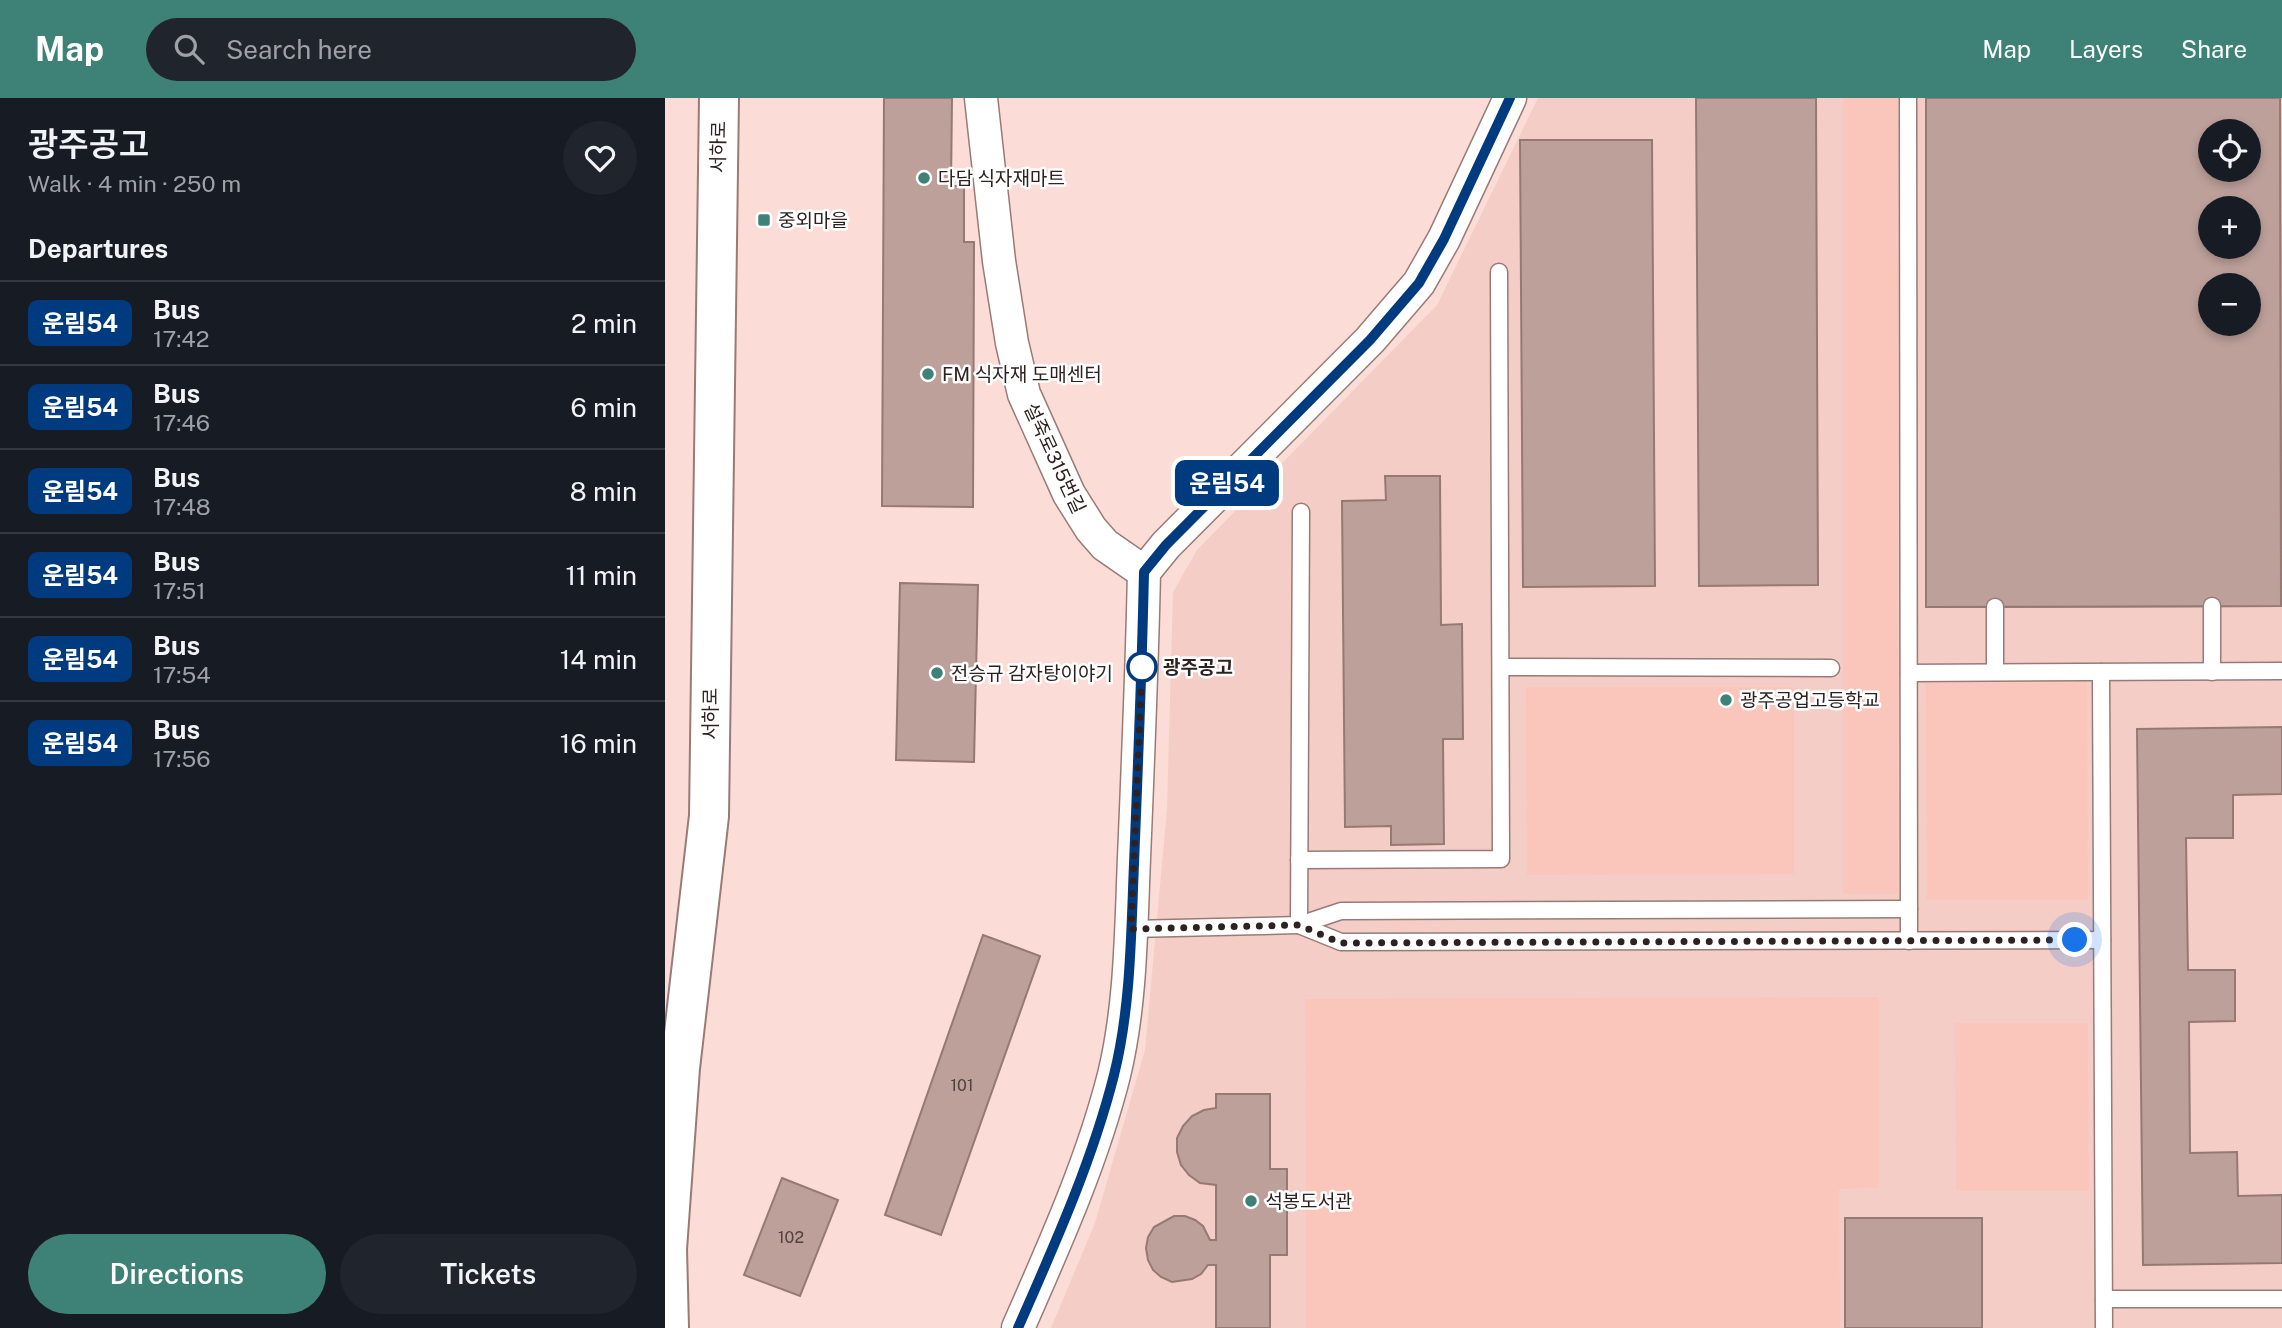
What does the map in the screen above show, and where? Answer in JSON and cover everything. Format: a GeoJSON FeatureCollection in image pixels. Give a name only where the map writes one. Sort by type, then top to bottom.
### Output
{"type":"FeatureCollection","features":[{"type":"Feature","properties":{"kind":"main road","name":"서하로"},"geometry":{"type":"LineString","coordinates":[[669,1328],[666,1251],[679,1080],[676,997],[709,816],[719,98]]}},
{"type":"Feature","properties":{"kind":"street","name":"설죽로315번길"},"geometry":{"type":"LineString","coordinates":[[981,98],[1012,343],[1024,394],[1069,494],[1084,520],[1105,545],[1144,572]]}},
{"type":"Feature","properties":{"kind":"street"},"geometry":{"type":"LineString","coordinates":[[1019,1328],[1060,1234],[1093,1142],[1114,1074],[1125,1009],[1131,929],[1144,572],[1166,545],[1370,340],[1419,283],[1444,239],[1510,98]]}},
{"type":"Feature","properties":{"kind":"lane"},"geometry":{"type":"LineString","coordinates":[[1908,98],[1909,941]]}},
{"type":"Feature","properties":{"kind":"lane"},"geometry":{"type":"LineString","coordinates":[[1300,860],[1501,859],[1499,272]]}},
{"type":"Feature","properties":{"kind":"lane"},"geometry":{"type":"LineString","coordinates":[[1299,925],[1301,512]]}},
{"type":"Feature","properties":{"kind":"lane"},"geometry":{"type":"LineString","coordinates":[[2212,606],[2212,672]]}},
{"type":"Feature","properties":{"kind":"lane"},"geometry":{"type":"LineString","coordinates":[[1994,607],[1995,672]]}},
{"type":"Feature","properties":{"kind":"lane"},"geometry":{"type":"LineString","coordinates":[[1501,667],[1831,668]]}},
{"type":"Feature","properties":{"kind":"lane"},"geometry":{"type":"LineString","coordinates":[[1909,673],[2282,671]]}},
{"type":"Feature","properties":{"kind":"lane"},"geometry":{"type":"LineString","coordinates":[[2101,672],[2104,1328]]}},
{"type":"Feature","properties":{"kind":"lane"},"geometry":{"type":"LineString","coordinates":[[1131,929],[1299,925],[1341,911],[1909,909]]}},
{"type":"Feature","properties":{"kind":"lane"},"geometry":{"type":"LineString","coordinates":[[1299,925],[1341,943],[2102,940]]}},
{"type":"Feature","properties":{"kind":"lane"},"geometry":{"type":"LineString","coordinates":[[2104,1299],[2282,1299]]}},
{"type":"Feature","properties":{"kind":"shaded area","name":"광주공업고등학교"},"geometry":{"type":"Polygon","coordinates":[[[1538,98],[2282,98],[2282,1328],[1051,1328],[1095,1223],[1145,1050],[1167,809],[1173,592],[1197,550],[1437,305],[1538,98]]]}},
{"type":"Feature","properties":{"kind":"shaded area"},"geometry":{"type":"Polygon","coordinates":[[[1843,98],[1898,98],[1898,894],[1843,894],[1843,98]]]}},
{"type":"Feature","properties":{"kind":"shaded area"},"geometry":{"type":"Polygon","coordinates":[[[2087,682],[2088,900],[1927,900],[1926,683],[2087,682]]]}},
{"type":"Feature","properties":{"kind":"shaded area"},"geometry":{"type":"Polygon","coordinates":[[[1526,687],[1794,687],[1794,874],[1527,875],[1526,687]]]}},
{"type":"Feature","properties":{"kind":"shaded area"},"geometry":{"type":"Polygon","coordinates":[[[1879,997],[1879,1188],[1839,1189],[1840,1328],[1306,1328],[1305,999],[1879,997]]]}},
{"type":"Feature","properties":{"kind":"shaded area"},"geometry":{"type":"Polygon","coordinates":[[[1955,1023],[2088,1023],[2089,1191],[1956,1191],[1955,1023]]]}},
{"type":"Feature","properties":{"kind":"building","name":"FM 식자재 도매센터"},"geometry":{"type":"Polygon","coordinates":[[[884,98],[952,98],[951,186],[964,186],[964,242],[974,242],[973,507],[882,506],[884,98]]]}},
{"type":"Feature","properties":{"kind":"building"},"geometry":{"type":"Polygon","coordinates":[[[1696,98],[1816,98],[1818,585],[1699,586],[1696,98]]]}},
{"type":"Feature","properties":{"kind":"building"},"geometry":{"type":"Polygon","coordinates":[[[1926,98],[2280,98],[2281,606],[1926,607],[1926,98]],[[2175,194],[2049,195],[2049,448],[2175,448],[2175,194]]]}},
{"type":"Feature","properties":{"kind":"building"},"geometry":{"type":"Polygon","coordinates":[[[1926,98],[2280,98],[2281,606],[1926,607],[1926,98]]]}},
{"type":"Feature","properties":{"kind":"building"},"geometry":{"type":"Polygon","coordinates":[[[1520,140],[1652,140],[1655,586],[1523,587],[1520,140]]]}},
{"type":"Feature","properties":{"kind":"building"},"geometry":{"type":"Polygon","coordinates":[[[1385,476],[1440,476],[1441,625],[1462,624],[1463,739],[1443,739],[1444,844],[1391,845],[1391,826],[1345,827],[1342,501],[1386,500],[1385,476]]]}},
{"type":"Feature","properties":{"kind":"building","name":"전승규 감자탕이야기"},"geometry":{"type":"Polygon","coordinates":[[[900,583],[978,585],[974,762],[896,760],[900,583]]]}},
{"type":"Feature","properties":{"kind":"building"},"geometry":{"type":"Polygon","coordinates":[[[2282,727],[2282,794],[2233,795],[2233,838],[2186,838],[2188,970],[2235,970],[2235,1021],[2189,1022],[2190,1153],[2237,1152],[2238,1196],[2282,1195],[2282,1263],[2143,1265],[2137,729],[2282,727]]]}},
{"type":"Feature","properties":{"kind":"building"},"geometry":{"type":"Polygon","coordinates":[[[983,935],[1040,956],[941,1235],[885,1215],[983,935]]]}},
{"type":"Feature","properties":{"kind":"building","name":"석봉도서관"},"geometry":{"type":"Polygon","coordinates":[[[1216,1094],[1270,1094],[1270,1169],[1287,1169],[1287,1255],[1270,1255],[1270,1328],[1216,1328],[1216,1265],[1208,1265],[1201,1274],[1192,1279],[1172,1282],[1153,1270],[1148,1260],[1148,1237],[1154,1227],[1174,1216],[1195,1220],[1203,1226],[1210,1240],[1216,1240],[1216,1185],[1200,1183],[1189,1175],[1181,1165],[1177,1138],[1192,1116],[1216,1108],[1216,1094]]]}},
{"type":"Feature","properties":{"kind":"building"},"geometry":{"type":"Polygon","coordinates":[[[782,1178],[838,1200],[800,1296],[744,1275],[782,1178]]]}},
{"type":"Feature","properties":{"kind":"building"},"geometry":{"type":"Polygon","coordinates":[[[1845,1218],[1982,1218],[1982,1328],[1845,1328],[1845,1218]]]}},
{"type":"Feature","properties":{"kind":"bus line","name":"운림54"},"geometry":{"type":"LineString","coordinates":[[1018,1328],[1060,1234],[1093,1142],[1114,1074],[1125,1009],[1132,918],[1144,572],[1166,545],[1400,308],[1419,283],[1444,239],[1510,98]]}},
{"type":"Feature","properties":{"kind":"place","name":"다담 식자재마트"},"geometry":{"type":"Point","coordinates":[924,178]}},
{"type":"Feature","properties":{"kind":"place","name":"중외마을"},"geometry":{"type":"Point","coordinates":[764,220]}},
{"type":"Feature","properties":{"kind":"place","name":"FM 식자재 도매센터"},"geometry":{"type":"Point","coordinates":[928,374]}},
{"type":"Feature","properties":{"kind":"place","name":"광주공고"},"geometry":{"type":"Point","coordinates":[1142,667]}},
{"type":"Feature","properties":{"kind":"place","name":"전승규 감자탕이야기"},"geometry":{"type":"Point","coordinates":[937,673]}},
{"type":"Feature","properties":{"kind":"place","name":"광주공업고등학교"},"geometry":{"type":"Point","coordinates":[1726,700]}},
{"type":"Feature","properties":{"kind":"place","name":"석봉도서관"},"geometry":{"type":"Point","coordinates":[1251,1201]}},
{"type":"Feature","properties":{"kind":"route"},"geometry":{"type":"LineString","coordinates":[[1142,667],[1131,929],[1299,925],[1341,943],[2075,940]]}}]}
